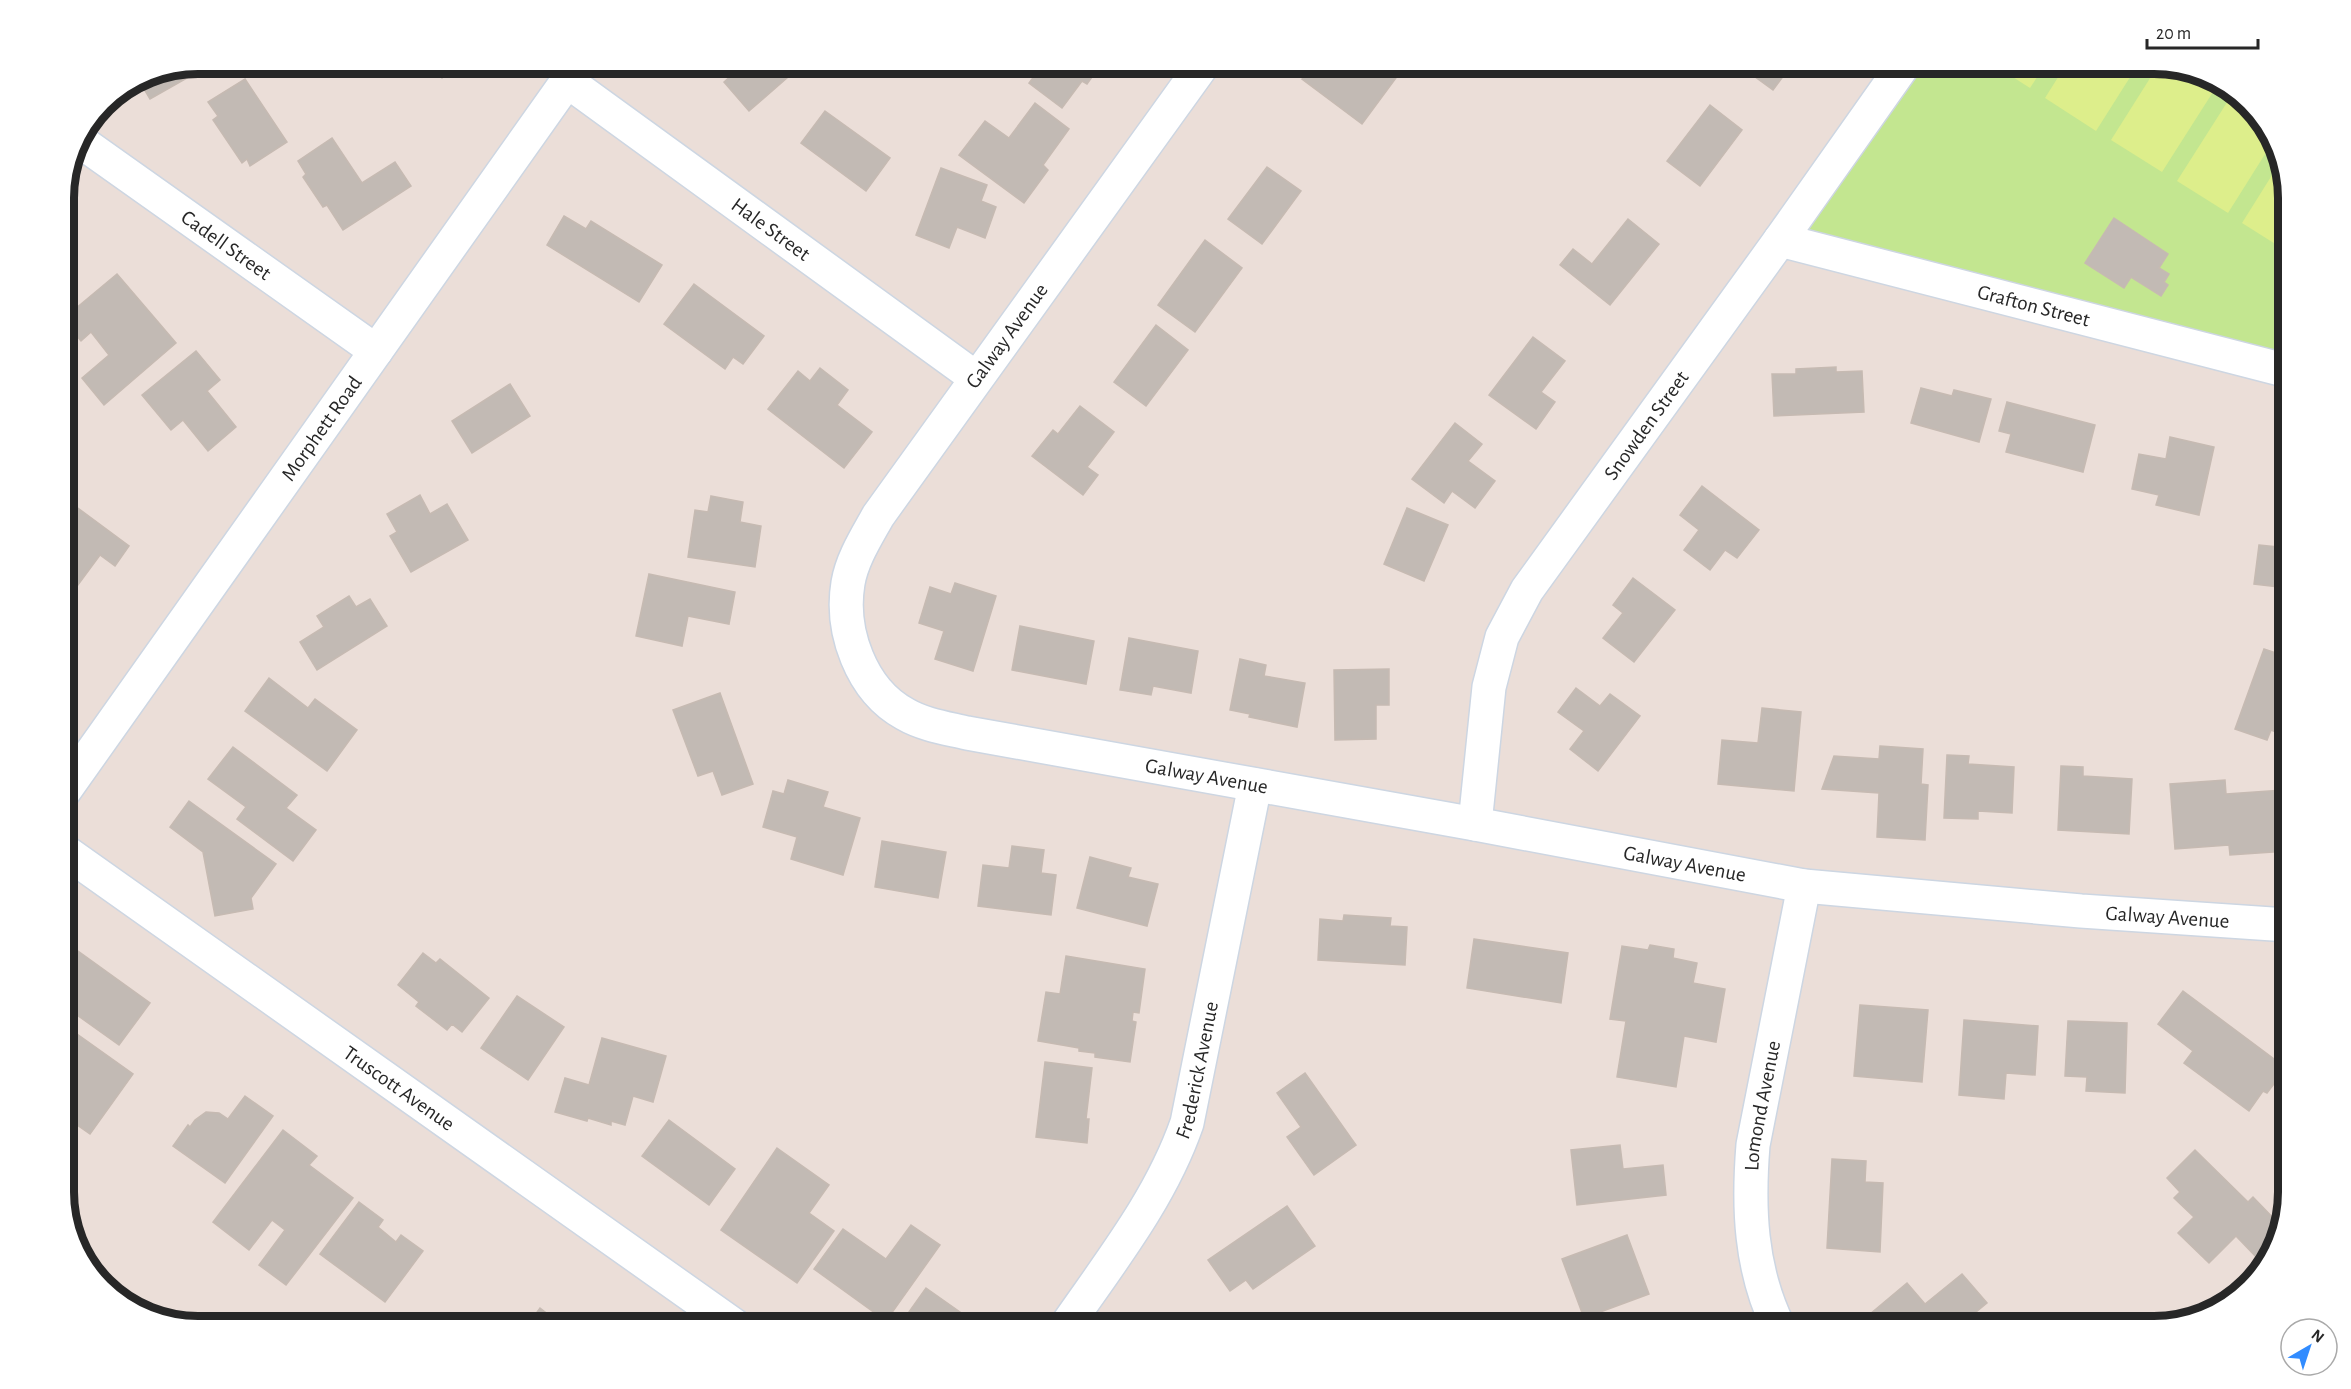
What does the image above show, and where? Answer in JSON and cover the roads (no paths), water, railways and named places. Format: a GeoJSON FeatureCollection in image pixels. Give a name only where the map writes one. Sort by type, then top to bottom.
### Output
{"type":"FeatureCollection","features":[{"type":"Feature","properties":{"kind":"street","name":"Morphett Road"},"geometry":{"type":"LineString","coordinates":[[74,777],[573,74]]}},
{"type":"Feature","properties":{"kind":"street","name":"Hale Street"},"geometry":{"type":"LineString","coordinates":[[577,74],[976,378]]}},
{"type":"Feature","properties":{"kind":"street","name":"Galway Avenue"},"geometry":{"type":"LineString","coordinates":[[1196,74],[878,516],[854,562],[848,581],[848,618],[853,651],[879,692],[903,713],[934,726],[1804,886],[2080,911],[2278,925]]}},
{"type":"Feature","properties":{"kind":"street","name":"Snowden Street"},"geometry":{"type":"LineString","coordinates":[[1475,824],[1489,687],[1502,637],[1527,590],[1897,74]]}},
{"type":"Feature","properties":{"kind":"street","name":"Cadell Street"},"geometry":{"type":"LineString","coordinates":[[85,145],[376,351]]}},
{"type":"Feature","properties":{"kind":"street","name":"Grafton Street"},"geometry":{"type":"LineString","coordinates":[[1780,240],[2277,367]]}},
{"type":"Feature","properties":{"kind":"street","name":"Frederick Avenue"},"geometry":{"type":"LineString","coordinates":[[1073,1316],[1155,1196],[1180,1142],[1190,1112],[1255,785]]}},
{"type":"Feature","properties":{"kind":"street","name":"Truscott Avenue"},"geometry":{"type":"LineString","coordinates":[[74,858],[721,1316]]}},
{"type":"Feature","properties":{"kind":"street","name":"Lomond Avenue"},"geometry":{"type":"LineString","coordinates":[[1773,1316],[1757,1262],[1750,1219],[1753,1145],[1804,886]]}}]}
